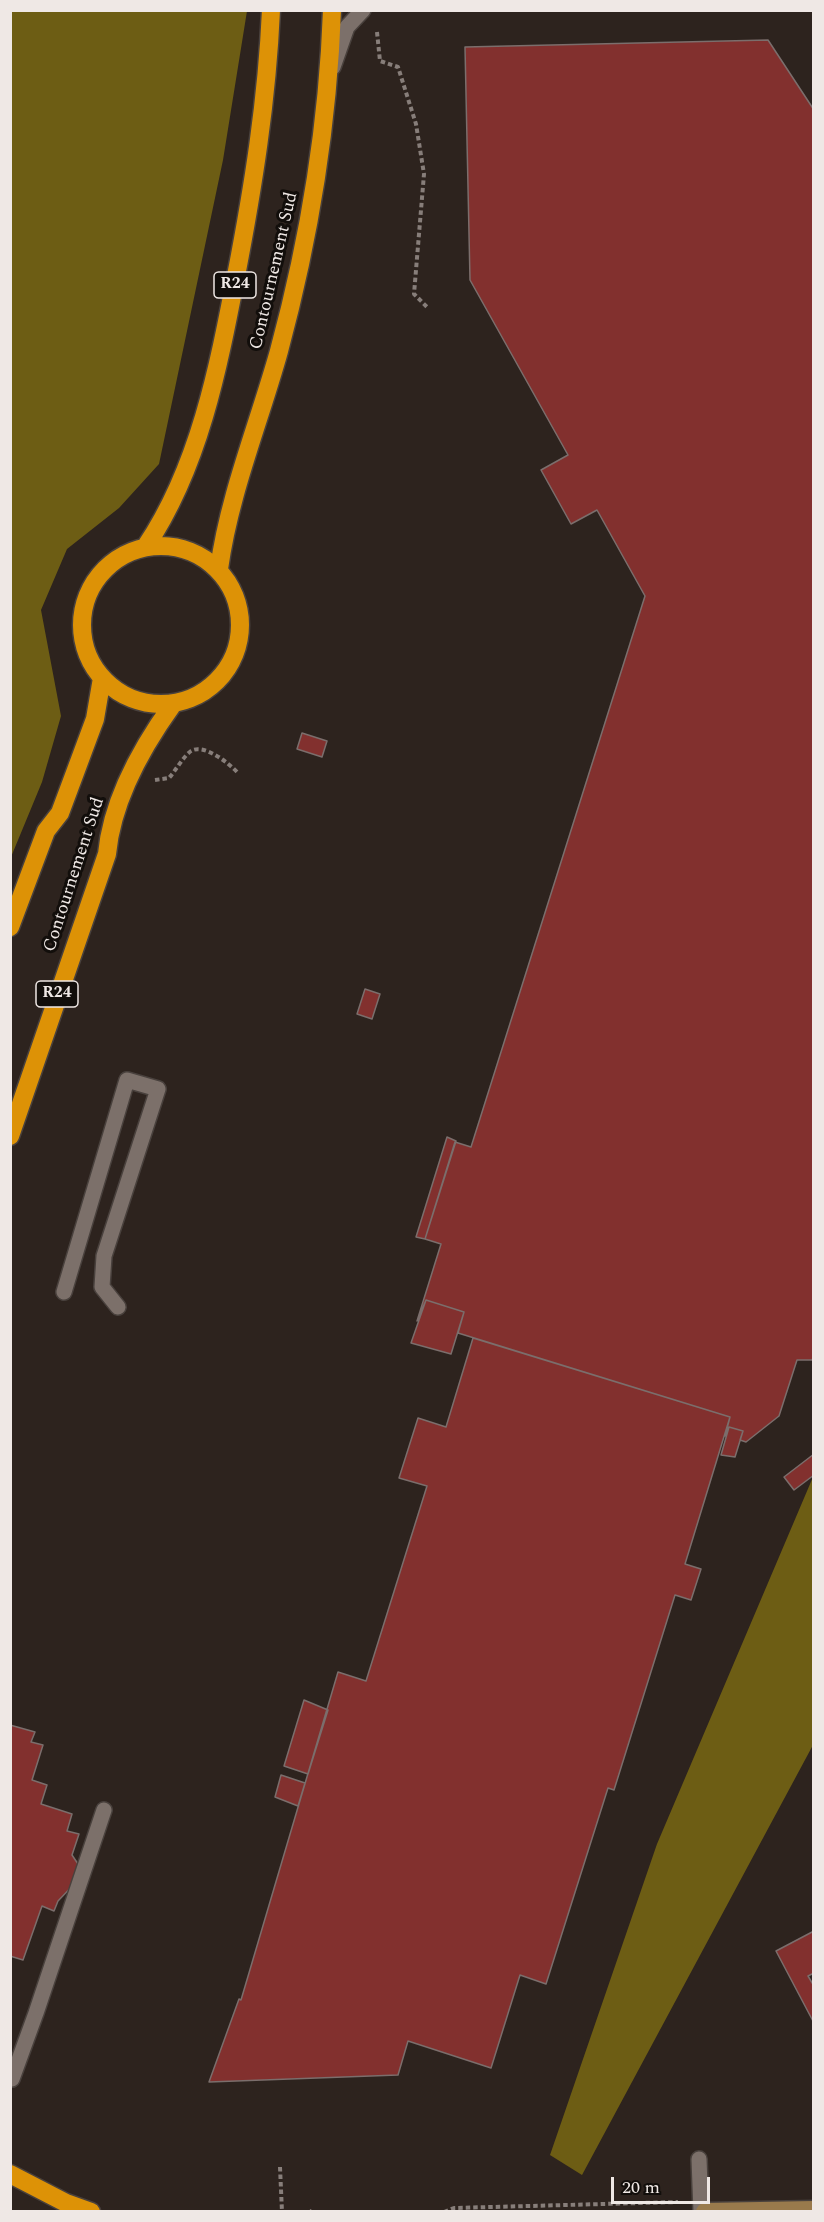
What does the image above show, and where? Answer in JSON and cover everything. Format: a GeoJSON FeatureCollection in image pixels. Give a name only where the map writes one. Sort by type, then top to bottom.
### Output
{"type":"FeatureCollection","features":[{"type":"Feature","properties":{"kind":"highway","name":"Contournement Sud"},"geometry":{"type":"LineString","coordinates":[[146,546],[166,517],[181,485],[224,340],[257,171],[269,72],[271,10]]}},
{"type":"Feature","properties":{"kind":"highway","name":"Contournement Sud"},"geometry":{"type":"LineString","coordinates":[[219,569],[224,534],[280,349],[315,188],[329,75],[332,10]]}},
{"type":"Feature","properties":{"kind":"highway"},"geometry":{"type":"LineString","coordinates":[[146,546],[172,546],[197,553],[219,569],[231,586],[239,606],[241,633],[234,658],[219,680],[198,696],[173,704],[147,704],[122,694],[102,678],[87,654],[81,627],[85,599],[99,574],[119,556],[146,546]]}},
{"type":"Feature","properties":{"kind":"highway","name":"Contournement Sud"},"geometry":{"type":"LineString","coordinates":[[10,927],[46,831],[60,813],[82,754],[94,719],[102,678]]}},
{"type":"Feature","properties":{"kind":"highway","name":"Contournement Sud"},"geometry":{"type":"LineString","coordinates":[[10,1136],[107,854],[108,834],[148,738],[173,704]]}},
{"type":"Feature","properties":{"kind":"highway"},"geometry":{"type":"LineString","coordinates":[[10,2174],[66,2203],[91,2211]]}},
{"type":"Feature","properties":{"kind":"main road"},"geometry":{"type":"LineString","coordinates":[[702,2208],[813,2210]]}},
{"type":"Feature","properties":{"kind":"lane"},"geometry":{"type":"LineString","coordinates":[[329,75],[347,27],[363,10]]}},
{"type":"Feature","properties":{"kind":"lane"},"geometry":{"type":"LineString","coordinates":[[64,1292],[127,1080],[158,1089],[104,1256],[102,1287],[118,1306]]}},
{"type":"Feature","properties":{"kind":"lane"},"geometry":{"type":"LineString","coordinates":[[12,2079],[104,1810]]}},
{"type":"Feature","properties":{"kind":"lane"},"geometry":{"type":"LineString","coordinates":[[699,2159],[702,2208]]}},
{"type":"Feature","properties":{"kind":"path"},"geometry":{"type":"LineString","coordinates":[[375,21],[380,61],[398,66],[416,124],[424,174],[414,294],[428,308]]}},
{"type":"Feature","properties":{"kind":"path"},"geometry":{"type":"LineString","coordinates":[[132,772],[159,782],[169,778],[191,752],[197,749],[226,759],[238,773]]}},
{"type":"Feature","properties":{"kind":"path"},"geometry":{"type":"LineString","coordinates":[[280,2167],[282,2211]]}},
{"type":"Feature","properties":{"kind":"path"},"geometry":{"type":"LineString","coordinates":[[444,2211],[454,2208],[702,2208]]}},
{"type":"Feature","properties":{"kind":"shaded area"},"geometry":{"type":"Polygon","coordinates":[[[11,10],[247,11],[223,160],[159,464],[119,508],[67,549],[41,610],[61,716],[42,782],[11,857],[11,10]]]}},
{"type":"Feature","properties":{"kind":"shaded area"},"geometry":{"type":"Polygon","coordinates":[[[813,1477],[813,1745],[582,2175],[550,2155],[657,1844],[813,1477]]]}},
{"type":"Feature","properties":{"kind":"building"},"geometry":{"type":"Polygon","coordinates":[[[768,40],[814,110],[814,1356],[812,1360],[797,1360],[779,1416],[746,1442],[740,1440],[743,1431],[729,1427],[725,1436],[730,1417],[458,1333],[464,1312],[426,1300],[417,1321],[441,1244],[425,1239],[455,1142],[471,1147],[645,596],[597,510],[571,524],[541,470],[568,455],[470,280],[465,47],[768,40]]]}},
{"type":"Feature","properties":{"kind":"building"},"geometry":{"type":"Polygon","coordinates":[[[302,733],[327,741],[322,757],[297,749],[302,733]]]}},
{"type":"Feature","properties":{"kind":"building"},"geometry":{"type":"Polygon","coordinates":[[[365,989],[380,994],[372,1019],[357,1014],[365,989]]]}},
{"type":"Feature","properties":{"kind":"building"},"geometry":{"type":"Polygon","coordinates":[[[447,1137],[456,1141],[425,1239],[416,1237],[447,1137]]]}},
{"type":"Feature","properties":{"kind":"building"},"geometry":{"type":"Polygon","coordinates":[[[426,1300],[464,1312],[451,1354],[411,1343],[426,1300]]]}},
{"type":"Feature","properties":{"kind":"building"},"geometry":{"type":"Polygon","coordinates":[[[473,1338],[730,1417],[685,1564],[701,1569],[691,1600],[675,1595],[614,1790],[608,1788],[546,1984],[520,1975],[491,2068],[408,2041],[398,2075],[209,2082],[239,1999],[241,2000],[338,1672],[366,1681],[427,1486],[399,1478],[418,1418],[446,1427],[473,1338]]]}},
{"type":"Feature","properties":{"kind":"building"},"geometry":{"type":"Polygon","coordinates":[[[729,1427],[743,1431],[735,1457],[721,1455],[729,1427]]]}},
{"type":"Feature","properties":{"kind":"building"},"geometry":{"type":"Polygon","coordinates":[[[814,1454],[814,1475],[794,1490],[784,1477],[814,1454]]]}},
{"type":"Feature","properties":{"kind":"building"},"geometry":{"type":"Polygon","coordinates":[[[304,1700],[328,1710],[308,1774],[284,1766],[304,1700]]]}},
{"type":"Feature","properties":{"kind":"building"},"geometry":{"type":"Polygon","coordinates":[[[10,1725],[35,1732],[31,1742],[43,1745],[32,1780],[47,1785],[41,1804],[72,1814],[67,1831],[79,1834],[72,1855],[82,1870],[79,1879],[58,1901],[54,1911],[42,1906],[23,1960],[10,1956],[10,1725]]]}},
{"type":"Feature","properties":{"kind":"building"},"geometry":{"type":"Polygon","coordinates":[[[281,1775],[305,1783],[298,1806],[275,1797],[281,1775]]]}},
{"type":"Feature","properties":{"kind":"building"},"geometry":{"type":"Polygon","coordinates":[[[814,1931],[814,1973],[808,1976],[814,1986],[814,2023],[776,1951],[814,1931]]]}}]}
